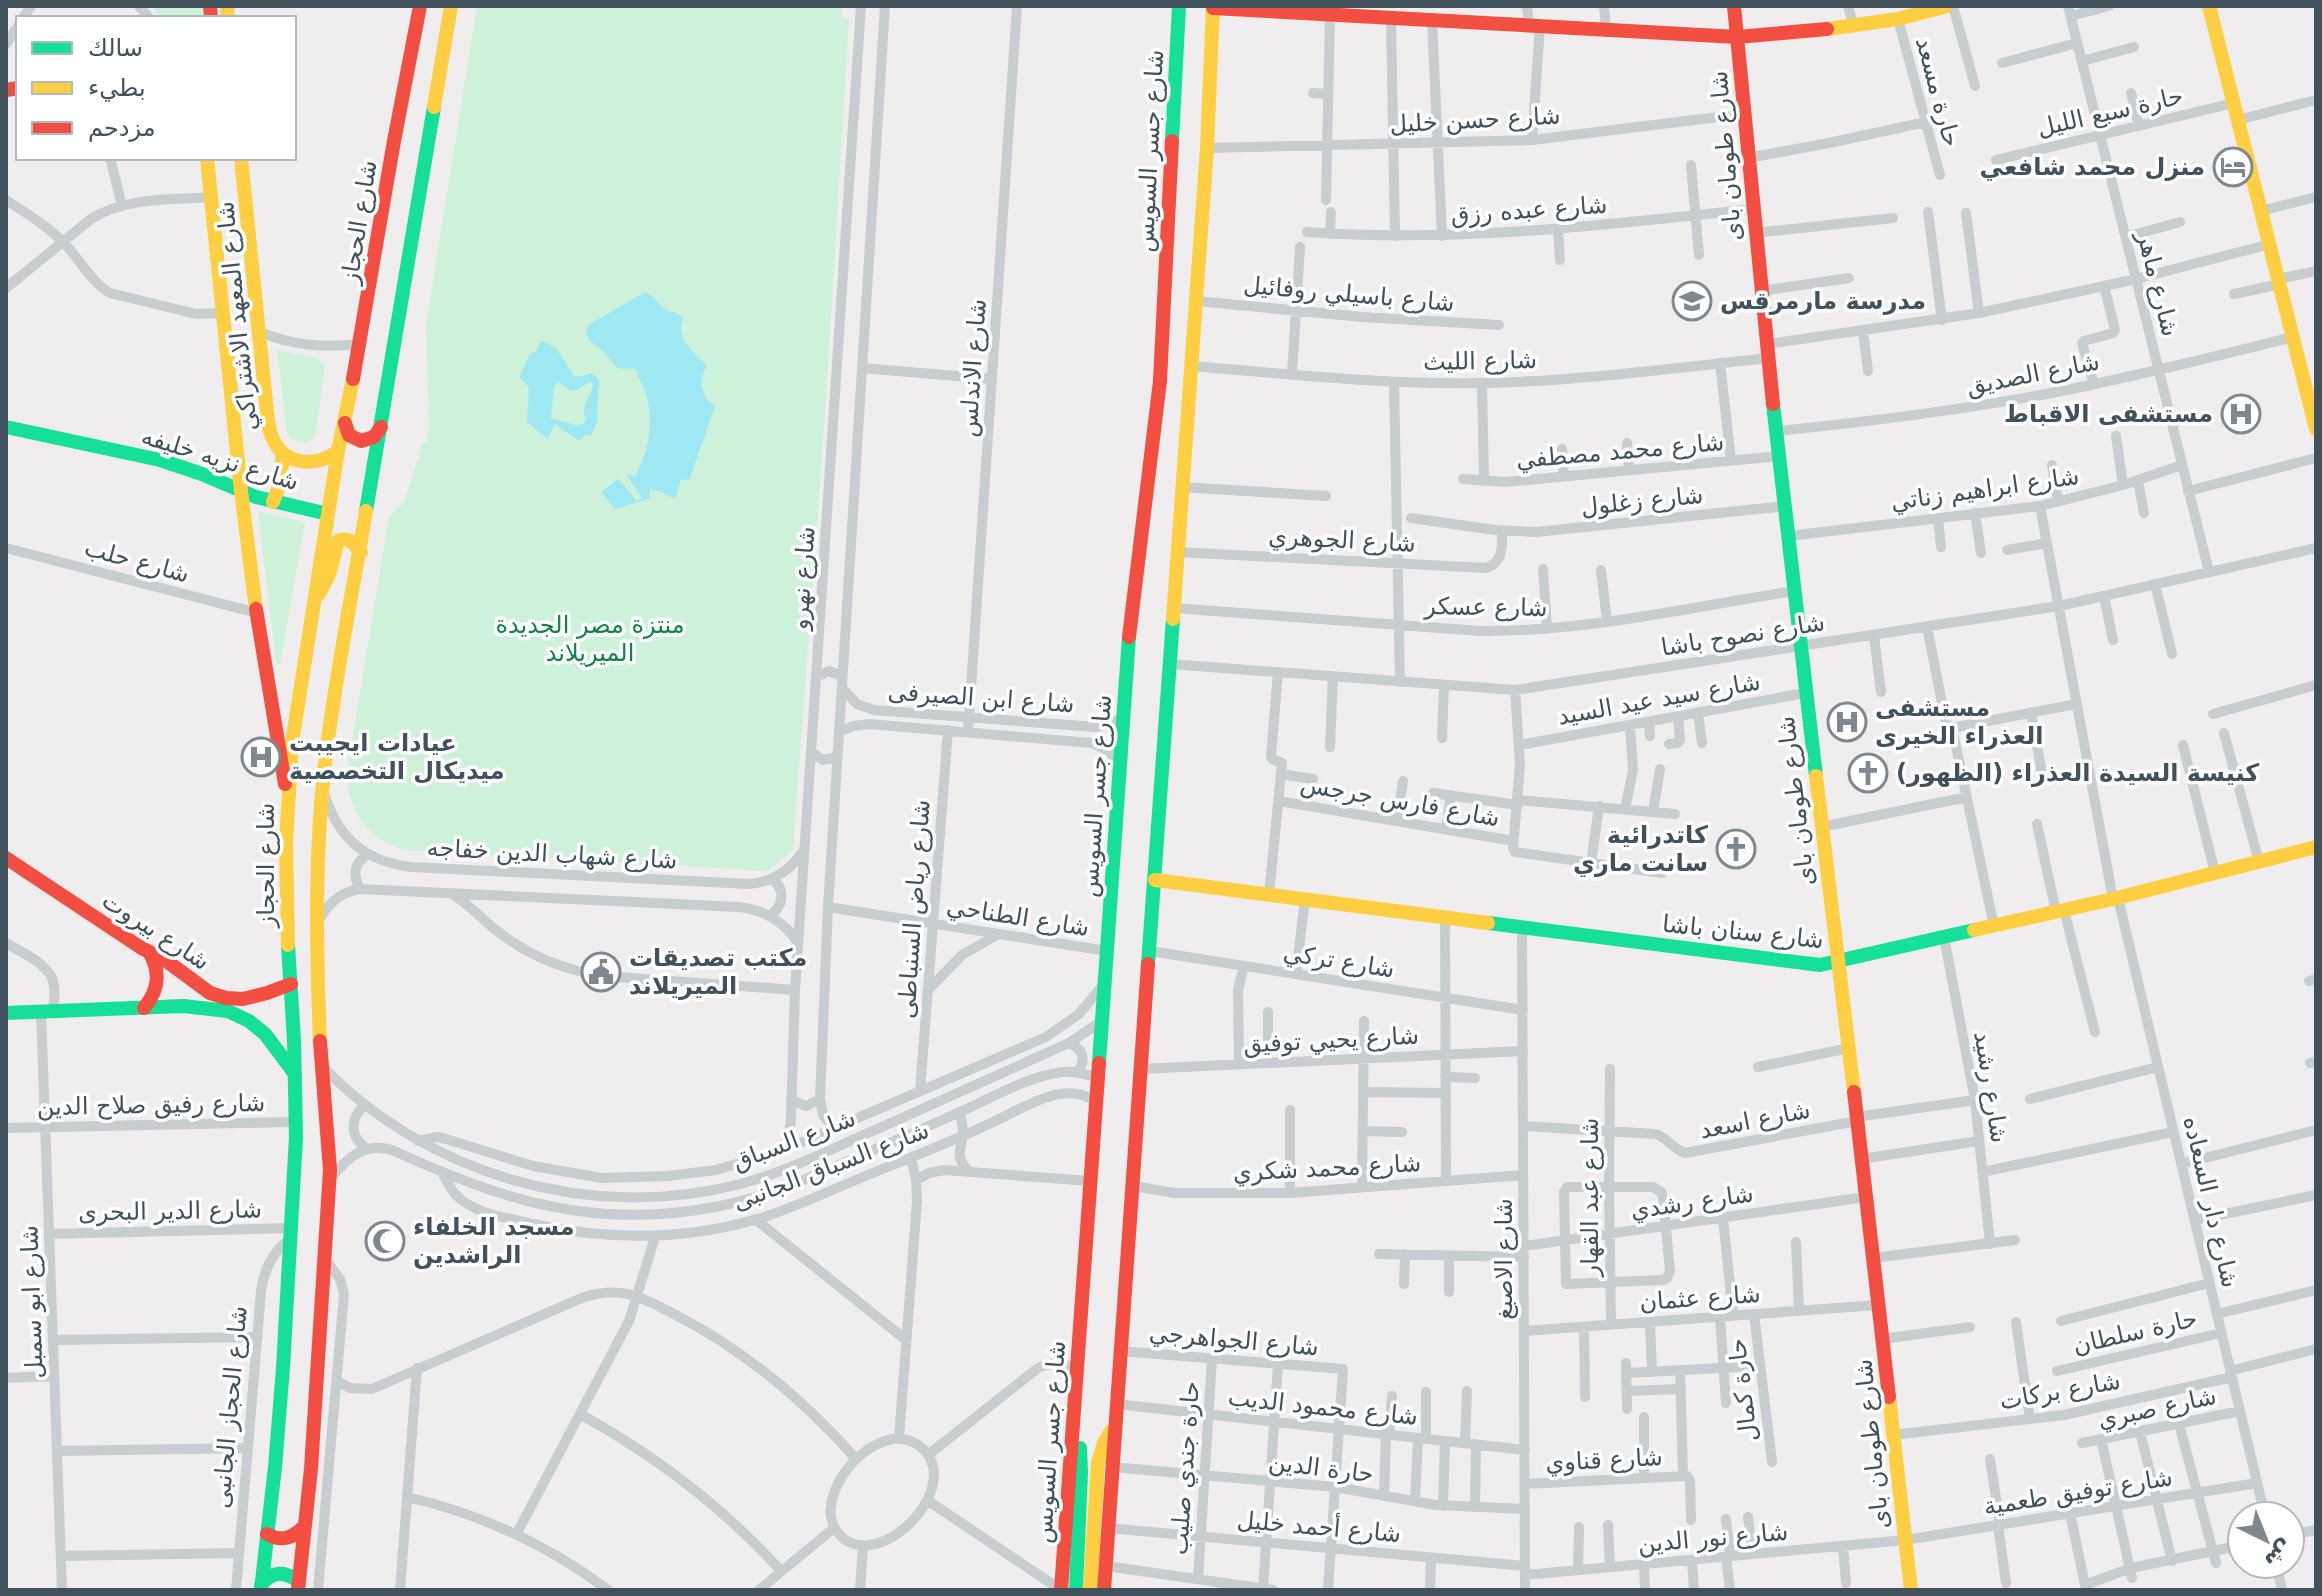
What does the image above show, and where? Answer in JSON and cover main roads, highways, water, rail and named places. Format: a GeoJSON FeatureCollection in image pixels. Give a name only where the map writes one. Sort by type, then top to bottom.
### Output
{"type":"FeatureCollection","features":[{"type":"Feature","properties":{"kind":"main road","name":"شارع الحجاز"},"geometry":{"type":"LineString","coordinates":[[261,1588],[283,1368],[292,1233],[296,1122],[286,843],[292,743],[338,451],[361,344],[420,6]]}},
{"type":"Feature","properties":{"kind":"main road"},"geometry":{"type":"LineString","coordinates":[[299,1586],[311,1469],[330,1180],[321,1064],[317,923],[318,846],[327,747],[451,6]]}},
{"type":"Feature","properties":{"kind":"main road","name":"شارع جسر السويس"},"geometry":{"type":"LineString","coordinates":[[1061,1590],[1129,636],[1160,381],[1179,6]]}},
{"type":"Feature","properties":{"kind":"main road","name":"شارع طومان باى"},"geometry":{"type":"LineString","coordinates":[[1734,6],[1755,233],[1805,693],[1911,1590]]}},
{"type":"Feature","properties":{"kind":"main road"},"geometry":{"type":"LineString","coordinates":[[1104,1590],[1207,148],[1213,7],[1383,14],[1432,20],[1737,37],[1854,27],[1947,6]]}},
{"type":"Feature","properties":{"kind":"main road"},"geometry":{"type":"LineString","coordinates":[[2209,6],[2316,429]]}},
{"type":"Feature","properties":{"kind":"main road","name":"شارع المعهد الاشتراكي"},"geometry":{"type":"LineString","coordinates":[[207,160],[241,491],[287,797]]}},
{"type":"Feature","properties":{"kind":"main road","name":"شارع المعهد الاشتراكي"},"geometry":{"type":"LineString","coordinates":[[241,160],[270,432],[283,453],[298,461],[326,460],[338,451]]}},
{"type":"Feature","properties":{"kind":"main road"},"geometry":{"type":"LineString","coordinates":[[345,423],[349,435],[361,441],[374,437],[381,427]]}},
{"type":"Feature","properties":{"kind":"main road","name":"شارع نزيه خليفه"},"geometry":{"type":"LineString","coordinates":[[6,427],[160,460],[273,502],[328,514]]}},
{"type":"Feature","properties":{"kind":"main road"},"geometry":{"type":"LineString","coordinates":[[273,502],[280,484],[283,453]]}},
{"type":"Feature","properties":{"kind":"main road"},"geometry":{"type":"LineString","coordinates":[[313,602],[329,575],[338,541],[349,539],[361,552]]}},
{"type":"Feature","properties":{"kind":"main road","name":"شارع سنان باشا"},"geometry":{"type":"LineString","coordinates":[[1155,880],[1809,965],[1839,962],[2116,898],[2316,847]]}},
{"type":"Feature","properties":{"kind":"main road","name":"شارع بيروت"},"geometry":{"type":"LineString","coordinates":[[6,858],[204,989],[221,997],[250,998],[291,984]]}},
{"type":"Feature","properties":{"kind":"main road"},"geometry":{"type":"LineString","coordinates":[[144,1008],[155,993],[158,979],[156,964],[149,952]]}},
{"type":"Feature","properties":{"kind":"main road"},"geometry":{"type":"LineString","coordinates":[[6,1013],[144,1008],[223,1010],[234,1013],[262,1031],[279,1049],[295,1074]]}},
{"type":"Feature","properties":{"kind":"main road"},"geometry":{"type":"LineString","coordinates":[[1074,1423],[1082,1462],[1076,1590]]}},
{"type":"Feature","properties":{"kind":"main road"},"geometry":{"type":"LineString","coordinates":[[1090,1590],[1098,1463],[1104,1443],[1114,1426]]}},
{"type":"Feature","properties":{"kind":"main road"},"geometry":{"type":"LineString","coordinates":[[267,1534],[275,1539],[286,1539],[305,1526]]}},
{"type":"Feature","properties":{"kind":"main road"},"geometry":{"type":"LineString","coordinates":[[261,1588],[269,1576],[279,1573],[290,1575],[299,1586]]}},
{"type":"Feature","properties":{"kind":"water"},"geometry":{"type":"Polygon","coordinates":[[[645,292],[662,307],[683,318],[683,338],[707,366],[702,377],[702,388],[706,398],[715,406],[689,481],[681,479],[675,499],[650,490],[649,499],[615,509],[601,492],[618,479],[637,501],[642,498],[625,473],[635,477],[641,465],[650,426],[648,400],[637,375],[639,372],[633,368],[616,367],[589,340],[586,331],[590,324],[645,292]]]}},
{"type":"Feature","properties":{"kind":"water"},"geometry":{"type":"Polygon","coordinates":[[[541,340],[556,348],[574,376],[592,373],[599,379],[597,419],[590,436],[585,435],[579,441],[555,424],[548,439],[527,422],[529,387],[519,377],[530,354],[536,352],[541,340]],[[558,382],[554,387],[551,418],[579,426],[586,418],[585,404],[592,383],[571,391],[558,382]]]}},
{"type":"Feature","properties":{"kind":"place","name":"منزل محمد شافعي"},"geometry":{"type":"Point","coordinates":[2233,167]}},
{"type":"Feature","properties":{"kind":"place","name":"مدرسة مارمرقس"},"geometry":{"type":"Point","coordinates":[1692,301]}},
{"type":"Feature","properties":{"kind":"place","name":"مستشفى الاقباط"},"geometry":{"type":"Point","coordinates":[2241,414]}},
{"type":"Feature","properties":{"kind":"place","name":"مستشفى العذراء الخيرى"},"geometry":{"type":"Point","coordinates":[1847,722]}},
{"type":"Feature","properties":{"kind":"place","name":"عيادات ايجيبت ميديكال التخصصية"},"geometry":{"type":"Point","coordinates":[261,757]}},
{"type":"Feature","properties":{"kind":"place","name":"كنيسة السيدة العذراء (الظهور)"},"geometry":{"type":"Point","coordinates":[1868,773]}},
{"type":"Feature","properties":{"kind":"place","name":"كاتدرائية سانت ماري"},"geometry":{"type":"Point","coordinates":[1736,849]}},
{"type":"Feature","properties":{"kind":"place","name":"مكتب تصديقات الميريلاند"},"geometry":{"type":"Point","coordinates":[601,972]}},
{"type":"Feature","properties":{"kind":"place","name":"مسجد الخلفاء الراشدين"},"geometry":{"type":"Point","coordinates":[385,1241]}},
{"type":"Feature","properties":{"kind":"park label","name":"منتزة مصر الجديدة الميريلاند"},"geometry":{"type":"Point","coordinates":[590,639]}}]}
